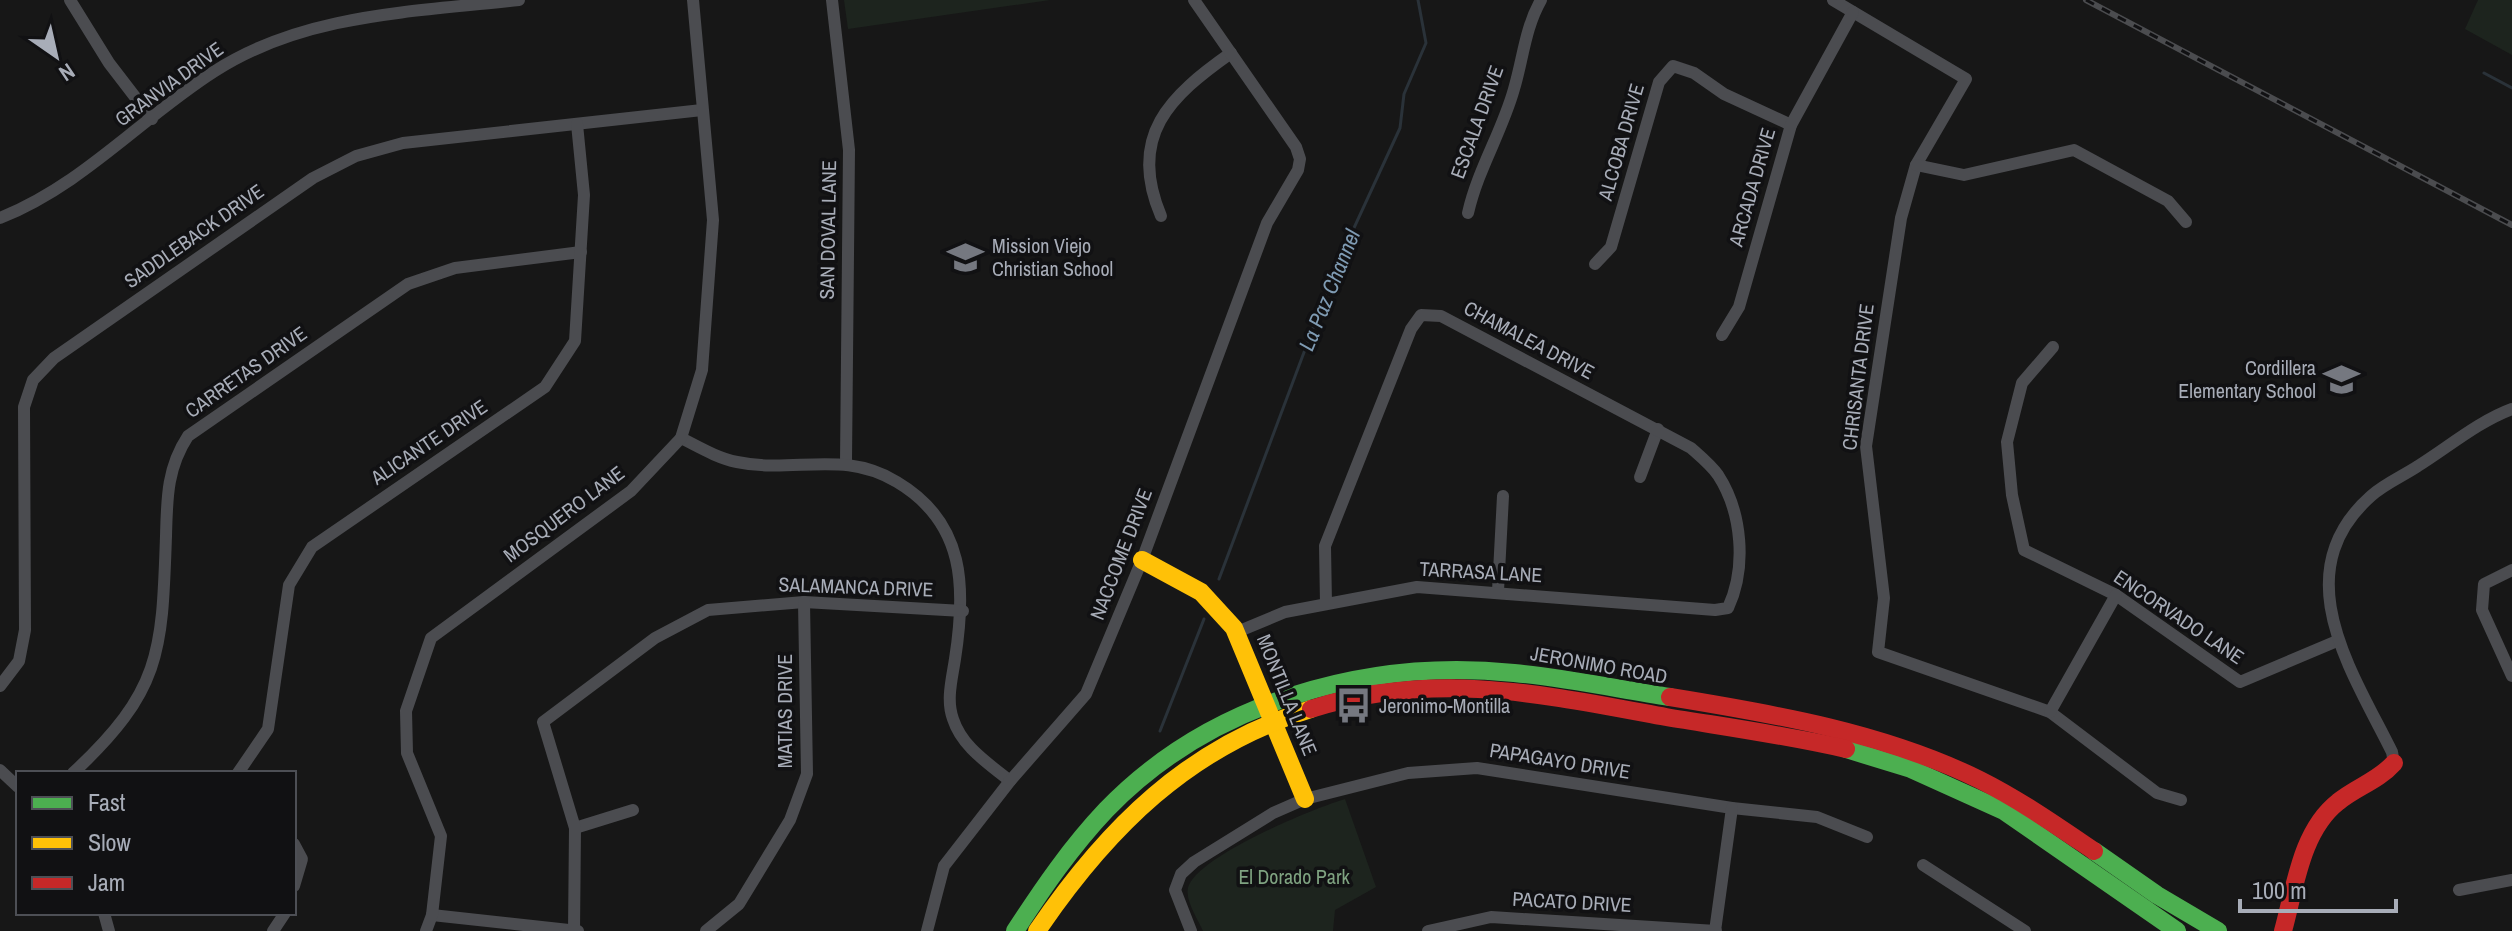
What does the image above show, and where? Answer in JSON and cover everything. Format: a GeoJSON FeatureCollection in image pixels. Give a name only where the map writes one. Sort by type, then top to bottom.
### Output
{"type":"FeatureCollection","features":[{"type":"Feature","properties":{"kind":"main road","name":"MONTILLA LANE"},"geometry":{"type":"LineString","coordinates":[[1142,560],[1196,586],[1221,609],[1237,632],[1305,799]]}},
{"type":"Feature","properties":{"kind":"main road","name":"JERONIMO ROAD"},"geometry":{"type":"LineString","coordinates":[[1015,931],[1066,853],[1123,792],[1185,745],[1267,703],[1379,673],[1470,669],[1513,673],[1828,727],[1900,747],[1980,780],[2046,817],[2152,894],[2218,931]]}},
{"type":"Feature","properties":{"kind":"main road","name":"JERONIMO ROAD"},"geometry":{"type":"LineString","coordinates":[[1037,931],[1089,855],[1138,804],[1201,757],[1274,720],[1342,699],[1394,690],[1481,687],[1836,747],[1943,781],[2011,816],[2177,931]]}},
{"type":"Feature","properties":{"kind":"main road"},"geometry":{"type":"LineString","coordinates":[[2283,931],[2312,835],[2332,807],[2353,790],[2385,774],[2394,763]]}},
{"type":"Feature","properties":{"kind":"street"},"geometry":{"type":"LineString","coordinates":[[70,0],[109,63],[152,119]]}},
{"type":"Feature","properties":{"kind":"street","name":"GRANVIA DRIVE"},"geometry":{"type":"LineString","coordinates":[[1,214],[75,178],[214,71],[266,44],[359,18],[519,0]]}},
{"type":"Feature","properties":{"kind":"street","name":"MOSQUERO LANE"},"geometry":{"type":"LineString","coordinates":[[426,931],[432,915],[441,836],[407,753],[406,711],[431,638],[631,491],[681,438],[702,370],[713,220],[693,0]]}},
{"type":"Feature","properties":{"kind":"street","name":"SAN DOVAL LANE"},"geometry":{"type":"LineString","coordinates":[[832,0],[849,150],[846,462]]}},
{"type":"Feature","properties":{"kind":"street"},"geometry":{"type":"LineString","coordinates":[[1161,216],[1151,193],[1148,171],[1157,125],[1169,104],[1188,84],[1231,53],[1194,0]]}},
{"type":"Feature","properties":{"kind":"street","name":"ESCALA DRIVE"},"geometry":{"type":"LineString","coordinates":[[1468,213],[1476,179],[1514,90],[1530,18],[1541,0]]}},
{"type":"Feature","properties":{"kind":"street","name":"CHRISANTA DRIVE"},"geometry":{"type":"LineString","coordinates":[[1833,0],[1966,79],[1916,165],[1901,218],[1866,446],[1884,598],[1878,652],[2050,712],[2157,793],[2181,800]]}},
{"type":"Feature","properties":{"kind":"street","name":"ARCADA DRIVE"},"geometry":{"type":"LineString","coordinates":[[1722,335],[1739,307],[1791,125],[1853,12]]}},
{"type":"Feature","properties":{"kind":"street","name":"NACCOME DRIVE"},"geometry":{"type":"LineString","coordinates":[[927,931],[944,866],[1010,781],[1086,694],[1142,560],[1267,223],[1298,170],[1300,159],[1296,147],[1231,53]]}},
{"type":"Feature","properties":{"kind":"street","name":"ALCOBA DRIVE"},"geometry":{"type":"LineString","coordinates":[[1595,264],[1611,247],[1659,82],[1666,70],[1673,66],[1694,73],[1724,94],[1791,125]]}},
{"type":"Feature","properties":{"kind":"street","name":"SADDLEBACK DRIVE"},"geometry":{"type":"LineString","coordinates":[[0,686],[19,661],[23,645],[24,407],[27,394],[42,368],[334,166],[403,143],[702,110]]}},
{"type":"Feature","properties":{"kind":"street","name":"ALICANTE DRIVE"},"geometry":{"type":"LineString","coordinates":[[239,771],[268,729],[289,585],[312,547],[545,387],[575,341],[584,195],[577,124]]}},
{"type":"Feature","properties":{"kind":"street"},"geometry":{"type":"LineString","coordinates":[[1916,165],[1964,175],[2074,150],[2168,201],[2186,222]]}},
{"type":"Feature","properties":{"kind":"street","name":"CARRETAS DRIVE"},"geometry":{"type":"LineString","coordinates":[[75,771],[133,710],[151,676],[163,621],[167,487],[173,459],[188,436],[408,284],[455,268],[581,252]]}},
{"type":"Feature","properties":{"kind":"street","name":"CHAMALEA DRIVE"},"geometry":{"type":"LineString","coordinates":[[1326,604],[1325,546],[1411,329],[1421,315],[1441,316],[1691,448],[1717,473],[1738,523],[1740,552],[1734,596],[1728,608]]}},
{"type":"Feature","properties":{"kind":"street","name":"ENCORVADO LANE"},"geometry":{"type":"LineString","coordinates":[[2053,347],[2022,383],[2007,442],[2012,495],[2024,550],[2116,595],[2240,682],[2337,641]]}},
{"type":"Feature","properties":{"kind":"street"},"geometry":{"type":"LineString","coordinates":[[2394,763],[2392,752],[2337,641],[2328,598],[2329,569],[2334,548],[2348,521],[2372,495],[2512,409]]}},
{"type":"Feature","properties":{"kind":"street"},"geometry":{"type":"LineString","coordinates":[[1640,477],[1658,429]]}},
{"type":"Feature","properties":{"kind":"street"},"geometry":{"type":"LineString","coordinates":[[681,438],[736,462],[846,462],[897,482],[932,515],[960,566],[963,611],[950,689],[951,716],[969,746],[1010,781]]}},
{"type":"Feature","properties":{"kind":"street"},"geometry":{"type":"LineString","coordinates":[[1498,591],[1503,496]]}},
{"type":"Feature","properties":{"kind":"street"},"geometry":{"type":"LineString","coordinates":[[2512,570],[2484,584],[2480,604],[2512,676]]}},
{"type":"Feature","properties":{"kind":"street","name":"TARRASA LANE"},"geometry":{"type":"LineString","coordinates":[[1237,632],[1269,616],[1417,587],[1715,610],[1728,608]]}},
{"type":"Feature","properties":{"kind":"street"},"geometry":{"type":"LineString","coordinates":[[2050,712],[2116,595]]}},
{"type":"Feature","properties":{"kind":"street","name":"SALAMANCA DRIVE"},"geometry":{"type":"LineString","coordinates":[[575,828],[543,722],[655,638],[708,610],[804,602],[963,611]]}},
{"type":"Feature","properties":{"kind":"street","name":"MATIAS DRIVE"},"geometry":{"type":"LineString","coordinates":[[706,931],[739,904],[790,820],[807,774],[804,602]]}},
{"type":"Feature","properties":{"kind":"street","name":"PAPAGAYO DRIVE"},"geometry":{"type":"LineString","coordinates":[[1191,931],[1176,898],[1176,884],[1186,869],[1215,848],[1305,799],[1408,773],[1477,768],[1732,808],[1817,817],[1867,837]]}},
{"type":"Feature","properties":{"kind":"street"},"geometry":{"type":"LineString","coordinates":[[0,770],[16,785]]}},
{"type":"Feature","properties":{"kind":"street"},"geometry":{"type":"LineString","coordinates":[[1716,931],[1732,808]]}},
{"type":"Feature","properties":{"kind":"street"},"geometry":{"type":"LineString","coordinates":[[432,915],[576,931],[575,828],[633,810]]}},
{"type":"Feature","properties":{"kind":"street"},"geometry":{"type":"LineString","coordinates":[[296,848],[302,859],[296,879]]}},
{"type":"Feature","properties":{"kind":"street"},"geometry":{"type":"LineString","coordinates":[[1923,865],[2025,931]]}},
{"type":"Feature","properties":{"kind":"street"},"geometry":{"type":"LineString","coordinates":[[2459,890],[2512,880]]}},
{"type":"Feature","properties":{"kind":"street","name":"PACATO DRIVE"},"geometry":{"type":"LineString","coordinates":[[1428,931],[1491,917],[1716,931]]}},
{"type":"Feature","properties":{"kind":"green space"},"geometry":{"type":"Polygon","coordinates":[[[844,0],[1050,0],[848,29],[844,0]]]}},
{"type":"Feature","properties":{"kind":"green space"},"geometry":{"type":"Polygon","coordinates":[[[2478,0],[2512,0],[2512,55],[2465,29],[2478,0]]]}},
{"type":"Feature","properties":{"kind":"green space","name":"El Dorado Park"},"geometry":{"type":"Polygon","coordinates":[[[1345,799],[1376,887],[1335,910],[1333,931],[1203,931],[1188,896],[1189,885],[1198,873],[1260,834],[1345,799]]]}},
{"type":"Feature","properties":{"kind":"waterway","name":"La Paz Channel"},"geometry":{"type":"LineString","coordinates":[[1219,579],[1336,267],[1400,128],[1404,94],[1426,43],[1418,0]]}},
{"type":"Feature","properties":{"kind":"waterway"},"geometry":{"type":"LineString","coordinates":[[2484,73],[2512,88]]}},
{"type":"Feature","properties":{"kind":"waterway","name":"La Paz Channel"},"geometry":{"type":"LineString","coordinates":[[1160,731],[1204,619]]}},
{"type":"Feature","properties":{"kind":"railway"},"geometry":{"type":"LineString","coordinates":[[2086,0],[2512,225]]}},
{"type":"Feature","properties":{"kind":"traffic: fast"},"geometry":{"type":"LineString","coordinates":[[1015,931],[1081,838],[1147,772],[1193,741],[1242,715],[1294,695],[1348,681],[1403,673],[1459,670],[1534,675],[1670,697]]}},
{"type":"Feature","properties":{"kind":"traffic: fast"},"geometry":{"type":"LineString","coordinates":[[1846,749],[1911,769],[2004,811],[2177,931]]}},
{"type":"Feature","properties":{"kind":"traffic: fast"},"geometry":{"type":"LineString","coordinates":[[2094,851],[2157,895],[2218,931]]}},
{"type":"Feature","properties":{"kind":"traffic: slow"},"geometry":{"type":"LineString","coordinates":[[1142,560],[1201,592],[1234,628],[1305,799]]}},
{"type":"Feature","properties":{"kind":"traffic: slow"},"geometry":{"type":"LineString","coordinates":[[1037,931],[1092,858],[1154,795],[1189,768],[1227,745],[1267,725],[1311,709]]}},
{"type":"Feature","properties":{"kind":"traffic: jam"},"geometry":{"type":"LineString","coordinates":[[1311,709],[1357,697],[1401,691],[1445,688],[1488,690],[1576,701],[1846,749]]}},
{"type":"Feature","properties":{"kind":"traffic: jam"},"geometry":{"type":"LineString","coordinates":[[1670,697],[1789,718],[1906,750],[1995,788],[2094,851]]}},
{"type":"Feature","properties":{"kind":"traffic: jam"},"geometry":{"type":"LineString","coordinates":[[2283,931],[2301,861],[2315,828],[2338,802],[2381,775],[2394,763]]}},
{"type":"Feature","properties":{"kind":"place","name":"Mission Viejo Christian School"},"geometry":{"type":"Point","coordinates":[966,257]}},
{"type":"Feature","properties":{"kind":"place","name":"Cordillera Elementary School"},"geometry":{"type":"Point","coordinates":[2342,379]}},
{"type":"Feature","properties":{"kind":"place","name":"Jeronimo-Montilla"},"geometry":{"type":"Point","coordinates":[1353,706]}}]}
